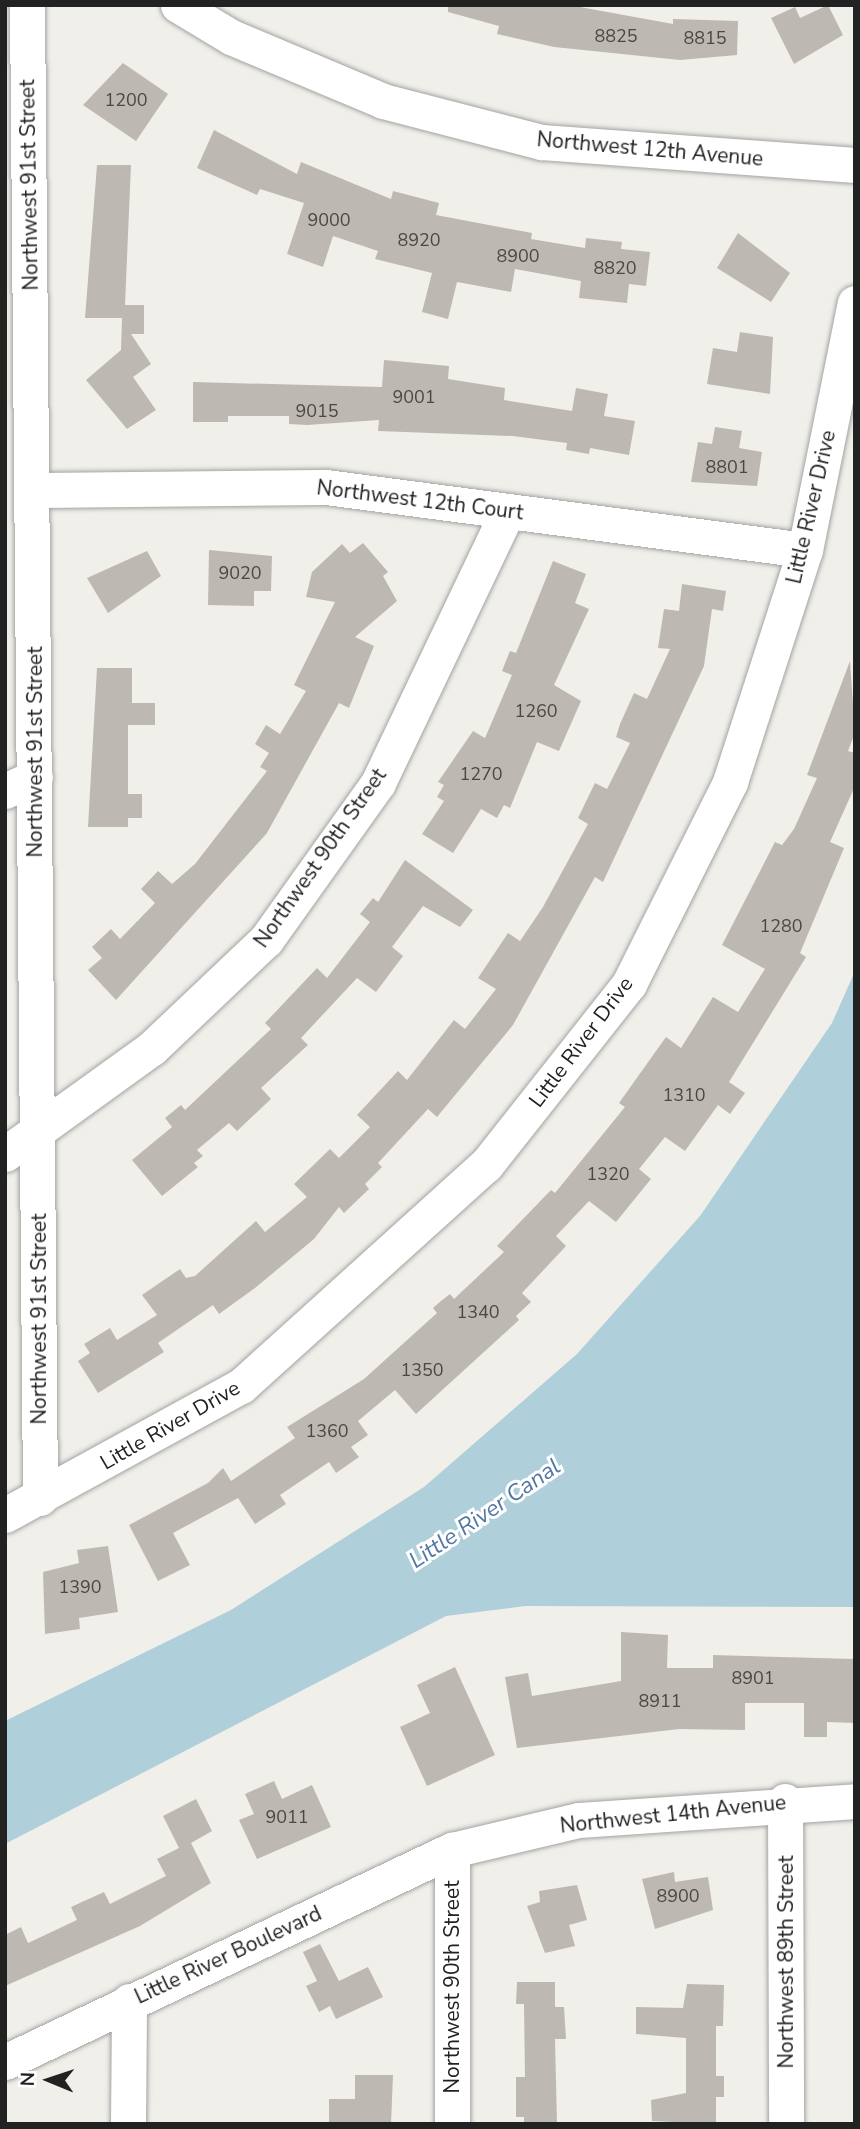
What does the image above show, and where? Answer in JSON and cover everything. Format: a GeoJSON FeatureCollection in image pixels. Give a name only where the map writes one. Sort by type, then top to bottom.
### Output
{"type":"FeatureCollection","features":[{"type":"Feature","properties":{"kind":"street","name":"Northwest 91st Street"},"geometry":{"type":"LineString","coordinates":[[27,5],[33,490],[20,784],[37,1131],[40,1498]]}},
{"type":"Feature","properties":{"kind":"street","name":"Northwest 12th Avenue"},"geometry":{"type":"LineString","coordinates":[[178,5],[231,37],[383,101],[542,142],[855,165]]}},
{"type":"Feature","properties":{"kind":"street","name":"Little River Drive"},"geometry":{"type":"LineString","coordinates":[[5,1515],[242,1386],[486,1165],[629,984],[730,782],[805,550],[855,303]]}},
{"type":"Feature","properties":{"kind":"street","name":"Northwest 12th Court"},"geometry":{"type":"LineString","coordinates":[[33,490],[326,487],[805,550]]}},
{"type":"Feature","properties":{"kind":"street","name":"Northwest 90th Street"},"geometry":{"type":"LineString","coordinates":[[5,1154],[152,1048],[266,940],[378,783],[508,510]]}},
{"type":"Feature","properties":{"kind":"street","name":"Northwest 14th Avenue"},"geometry":{"type":"LineString","coordinates":[[452,1850],[579,1820],[785,1801],[855,1801]]}},
{"type":"Feature","properties":{"kind":"street","name":"Northwest 89th Street"},"geometry":{"type":"LineString","coordinates":[[785,1801],[786,2124]]}},
{"type":"Feature","properties":{"kind":"street","name":"Northwest 90th Street"},"geometry":{"type":"LineString","coordinates":[[452,1850],[452,2124]]}},
{"type":"Feature","properties":{"kind":"street","name":"Little River Boulevard"},"geometry":{"type":"LineString","coordinates":[[5,2062],[452,1850]]}},
{"type":"Feature","properties":{"kind":"street"},"geometry":{"type":"LineString","coordinates":[[128,2124],[129,2001]]}},
{"type":"Feature","properties":{"kind":"water","name":"Little River Canal"},"geometry":{"type":"Polygon","coordinates":[[[855,971],[855,1607],[525,1606],[446,1616],[5,1844],[5,1721],[231,1610],[424,1487],[577,1354],[700,1216],[832,1023],[855,971]]]}},
{"type":"Feature","properties":{"kind":"building"},"geometry":{"type":"Polygon","coordinates":[[[448,5],[569,5],[673,24],[673,19],[738,21],[737,55],[680,60],[554,47],[497,34],[499,26],[448,12],[448,5]]]}},
{"type":"Feature","properties":{"kind":"building"},"geometry":{"type":"Polygon","coordinates":[[[828,5],[843,35],[794,64],[771,18],[795,7],[800,18],[828,5]]]}},
{"type":"Feature","properties":{"kind":"building"},"geometry":{"type":"Polygon","coordinates":[[[123,63],[168,94],[136,141],[83,105],[123,63]]]}},
{"type":"Feature","properties":{"kind":"building"},"geometry":{"type":"Polygon","coordinates":[[[214,130],[297,174],[301,162],[391,199],[393,191],[439,203],[436,215],[532,233],[531,239],[585,248],[586,238],[622,242],[621,249],[650,252],[646,286],[629,284],[627,303],[579,298],[581,281],[515,269],[511,292],[457,282],[448,319],[422,312],[432,273],[375,259],[378,251],[333,236],[323,267],[287,254],[304,203],[260,189],[257,195],[197,168],[214,130]]]}},
{"type":"Feature","properties":{"kind":"building"},"geometry":{"type":"Polygon","coordinates":[[[97,165],[131,165],[125,305],[144,305],[144,334],[131,334],[151,364],[133,377],[156,410],[127,429],[86,380],[121,350],[122,318],[85,318],[97,165]]]}},
{"type":"Feature","properties":{"kind":"building"},"geometry":{"type":"Polygon","coordinates":[[[738,233],[790,273],[771,302],[717,268],[738,233]]]}},
{"type":"Feature","properties":{"kind":"building"},"geometry":{"type":"Polygon","coordinates":[[[740,332],[773,337],[770,394],[707,384],[713,348],[737,352],[740,332]]]}},
{"type":"Feature","properties":{"kind":"building"},"geometry":{"type":"Polygon","coordinates":[[[384,360],[449,366],[448,379],[505,388],[504,400],[572,411],[576,388],[608,394],[604,416],[635,421],[629,455],[590,448],[589,454],[566,450],[567,443],[513,436],[378,431],[379,420],[307,425],[289,424],[289,416],[228,416],[228,422],[193,422],[193,382],[382,387],[384,360]]]}},
{"type":"Feature","properties":{"kind":"building"},"geometry":{"type":"Polygon","coordinates":[[[715,427],[742,431],[739,448],[762,452],[757,486],[691,482],[698,442],[712,444],[715,427]]]}},
{"type":"Feature","properties":{"kind":"building"},"geometry":{"type":"Polygon","coordinates":[[[363,543],[388,572],[383,576],[397,601],[355,637],[374,646],[349,708],[339,703],[267,833],[116,1000],[88,970],[102,958],[92,947],[111,929],[120,939],[155,903],[141,889],[158,871],[172,884],[195,864],[267,771],[260,767],[269,753],[255,744],[266,725],[280,734],[306,691],[294,685],[335,602],[306,597],[312,572],[342,544],[350,553],[363,543]]]}},
{"type":"Feature","properties":{"kind":"building"},"geometry":{"type":"Polygon","coordinates":[[[209,550],[272,556],[271,591],[254,591],[254,606],[208,605],[209,550]]]}},
{"type":"Feature","properties":{"kind":"building"},"geometry":{"type":"Polygon","coordinates":[[[147,551],[161,576],[108,613],[87,578],[147,551]]]}},
{"type":"Feature","properties":{"kind":"building"},"geometry":{"type":"Polygon","coordinates":[[[553,561],[586,574],[575,603],[589,609],[554,685],[581,701],[559,751],[537,742],[510,808],[504,805],[497,818],[481,809],[453,853],[422,834],[444,801],[437,797],[444,785],[438,782],[473,731],[485,738],[512,675],[502,671],[510,651],[516,653],[553,561]]]}},
{"type":"Feature","properties":{"kind":"building"},"geometry":{"type":"Polygon","coordinates":[[[682,584],[726,591],[723,611],[712,609],[704,666],[603,882],[595,877],[513,1025],[437,1117],[428,1109],[378,1163],[382,1167],[365,1184],[369,1189],[344,1213],[339,1207],[314,1239],[255,1288],[219,1314],[213,1305],[158,1343],[164,1352],[98,1393],[78,1361],[90,1353],[84,1344],[110,1328],[117,1340],[157,1315],[142,1295],[180,1269],[186,1278],[195,1276],[256,1221],[265,1232],[307,1197],[294,1184],[330,1149],[339,1158],[370,1127],[357,1115],[398,1071],[407,1080],[454,1020],[465,1029],[496,989],[478,978],[508,933],[520,941],[543,907],[588,824],[578,818],[595,783],[607,789],[630,743],[616,737],[620,724],[634,693],[647,699],[670,649],[658,648],[664,609],[679,611],[682,584]]]}},
{"type":"Feature","properties":{"kind":"building"},"geometry":{"type":"Polygon","coordinates":[[[850,661],[855,733],[848,751],[855,753],[855,786],[830,842],[844,848],[800,953],[806,957],[729,1082],[745,1093],[730,1114],[718,1105],[685,1151],[665,1137],[639,1169],[651,1179],[616,1222],[589,1201],[556,1236],[566,1246],[522,1293],[531,1302],[516,1316],[519,1320],[416,1414],[395,1390],[358,1421],[368,1435],[351,1447],[359,1457],[336,1473],[329,1462],[280,1495],[286,1504],[255,1524],[238,1498],[173,1533],[190,1565],[158,1581],[129,1525],[208,1483],[223,1468],[231,1481],[295,1438],[287,1427],[364,1379],[437,1313],[433,1308],[450,1294],[454,1299],[504,1252],[497,1246],[551,1190],[555,1193],[625,1107],[619,1103],[666,1037],[681,1048],[713,997],[738,1012],[765,969],[722,945],[775,842],[782,845],[794,829],[817,778],[807,775],[850,661]]]}},
{"type":"Feature","properties":{"kind":"building"},"geometry":{"type":"Polygon","coordinates":[[[97,668],[132,668],[132,703],[155,703],[155,725],[128,725],[128,794],[142,794],[142,818],[128,818],[128,827],[88,827],[97,668]]]}},
{"type":"Feature","properties":{"kind":"building"},"geometry":{"type":"Polygon","coordinates":[[[405,860],[473,910],[460,927],[423,906],[392,947],[403,956],[376,992],[357,978],[301,1038],[308,1045],[261,1088],[271,1099],[237,1131],[229,1123],[197,1150],[203,1156],[194,1163],[198,1167],[162,1196],[132,1160],[172,1127],[165,1118],[181,1105],[185,1110],[271,1029],[265,1023],[317,968],[327,978],[370,922],[360,914],[373,898],[378,902],[405,860]]]}},
{"type":"Feature","properties":{"kind":"building"},"geometry":{"type":"Polygon","coordinates":[[[108,1546],[118,1612],[79,1618],[80,1629],[45,1634],[43,1572],[79,1563],[77,1550],[108,1546]]]}},
{"type":"Feature","properties":{"kind":"building"},"geometry":{"type":"Polygon","coordinates":[[[621,1632],[668,1635],[667,1668],[713,1668],[713,1655],[855,1659],[855,1723],[827,1722],[827,1737],[804,1737],[804,1703],[745,1703],[745,1730],[679,1729],[517,1748],[505,1677],[528,1673],[532,1696],[621,1681],[621,1632]]]}},
{"type":"Feature","properties":{"kind":"building"},"geometry":{"type":"Polygon","coordinates":[[[455,1667],[495,1755],[427,1786],[400,1727],[430,1713],[417,1685],[455,1667]]]}},
{"type":"Feature","properties":{"kind":"building"},"geometry":{"type":"Polygon","coordinates":[[[274,1781],[282,1799],[312,1785],[331,1827],[257,1859],[239,1820],[254,1814],[245,1794],[274,1781]]]}},
{"type":"Feature","properties":{"kind":"building"},"geometry":{"type":"Polygon","coordinates":[[[196,1799],[212,1831],[191,1843],[211,1883],[140,1926],[5,1986],[5,1935],[21,1927],[28,1943],[77,1920],[71,1907],[104,1892],[110,1904],[166,1876],[157,1859],[179,1848],[163,1816],[196,1799]]]}},
{"type":"Feature","properties":{"kind":"building"},"geometry":{"type":"Polygon","coordinates":[[[674,1872],[675,1882],[708,1877],[713,1910],[655,1929],[642,1879],[674,1872]]]}},
{"type":"Feature","properties":{"kind":"building"},"geometry":{"type":"Polygon","coordinates":[[[577,1885],[587,1920],[569,1925],[575,1946],[545,1953],[527,1906],[540,1902],[539,1891],[577,1885]]]}},
{"type":"Feature","properties":{"kind":"building"},"geometry":{"type":"Polygon","coordinates":[[[320,1944],[339,1981],[368,1967],[383,1997],[336,2019],[330,2006],[319,2012],[306,1986],[317,1981],[303,1952],[320,1944]]]}},
{"type":"Feature","properties":{"kind":"building"},"geometry":{"type":"Polygon","coordinates":[[[517,1982],[555,1982],[555,2007],[564,2007],[566,2039],[555,2039],[557,2124],[524,2124],[524,2117],[516,2117],[516,2077],[525,2077],[524,2004],[516,2004],[517,1982]]]}},
{"type":"Feature","properties":{"kind":"building"},"geometry":{"type":"Polygon","coordinates":[[[687,1984],[724,1985],[723,2026],[716,2026],[716,2076],[724,2076],[724,2097],[716,2097],[716,2124],[652,2121],[651,2100],[686,2093],[686,2038],[636,2034],[636,2007],[683,2008],[687,1984]]]}},
{"type":"Feature","properties":{"kind":"building"},"geometry":{"type":"Polygon","coordinates":[[[355,2075],[393,2075],[391,2124],[329,2124],[329,2099],[355,2099],[355,2075]]]}}]}
